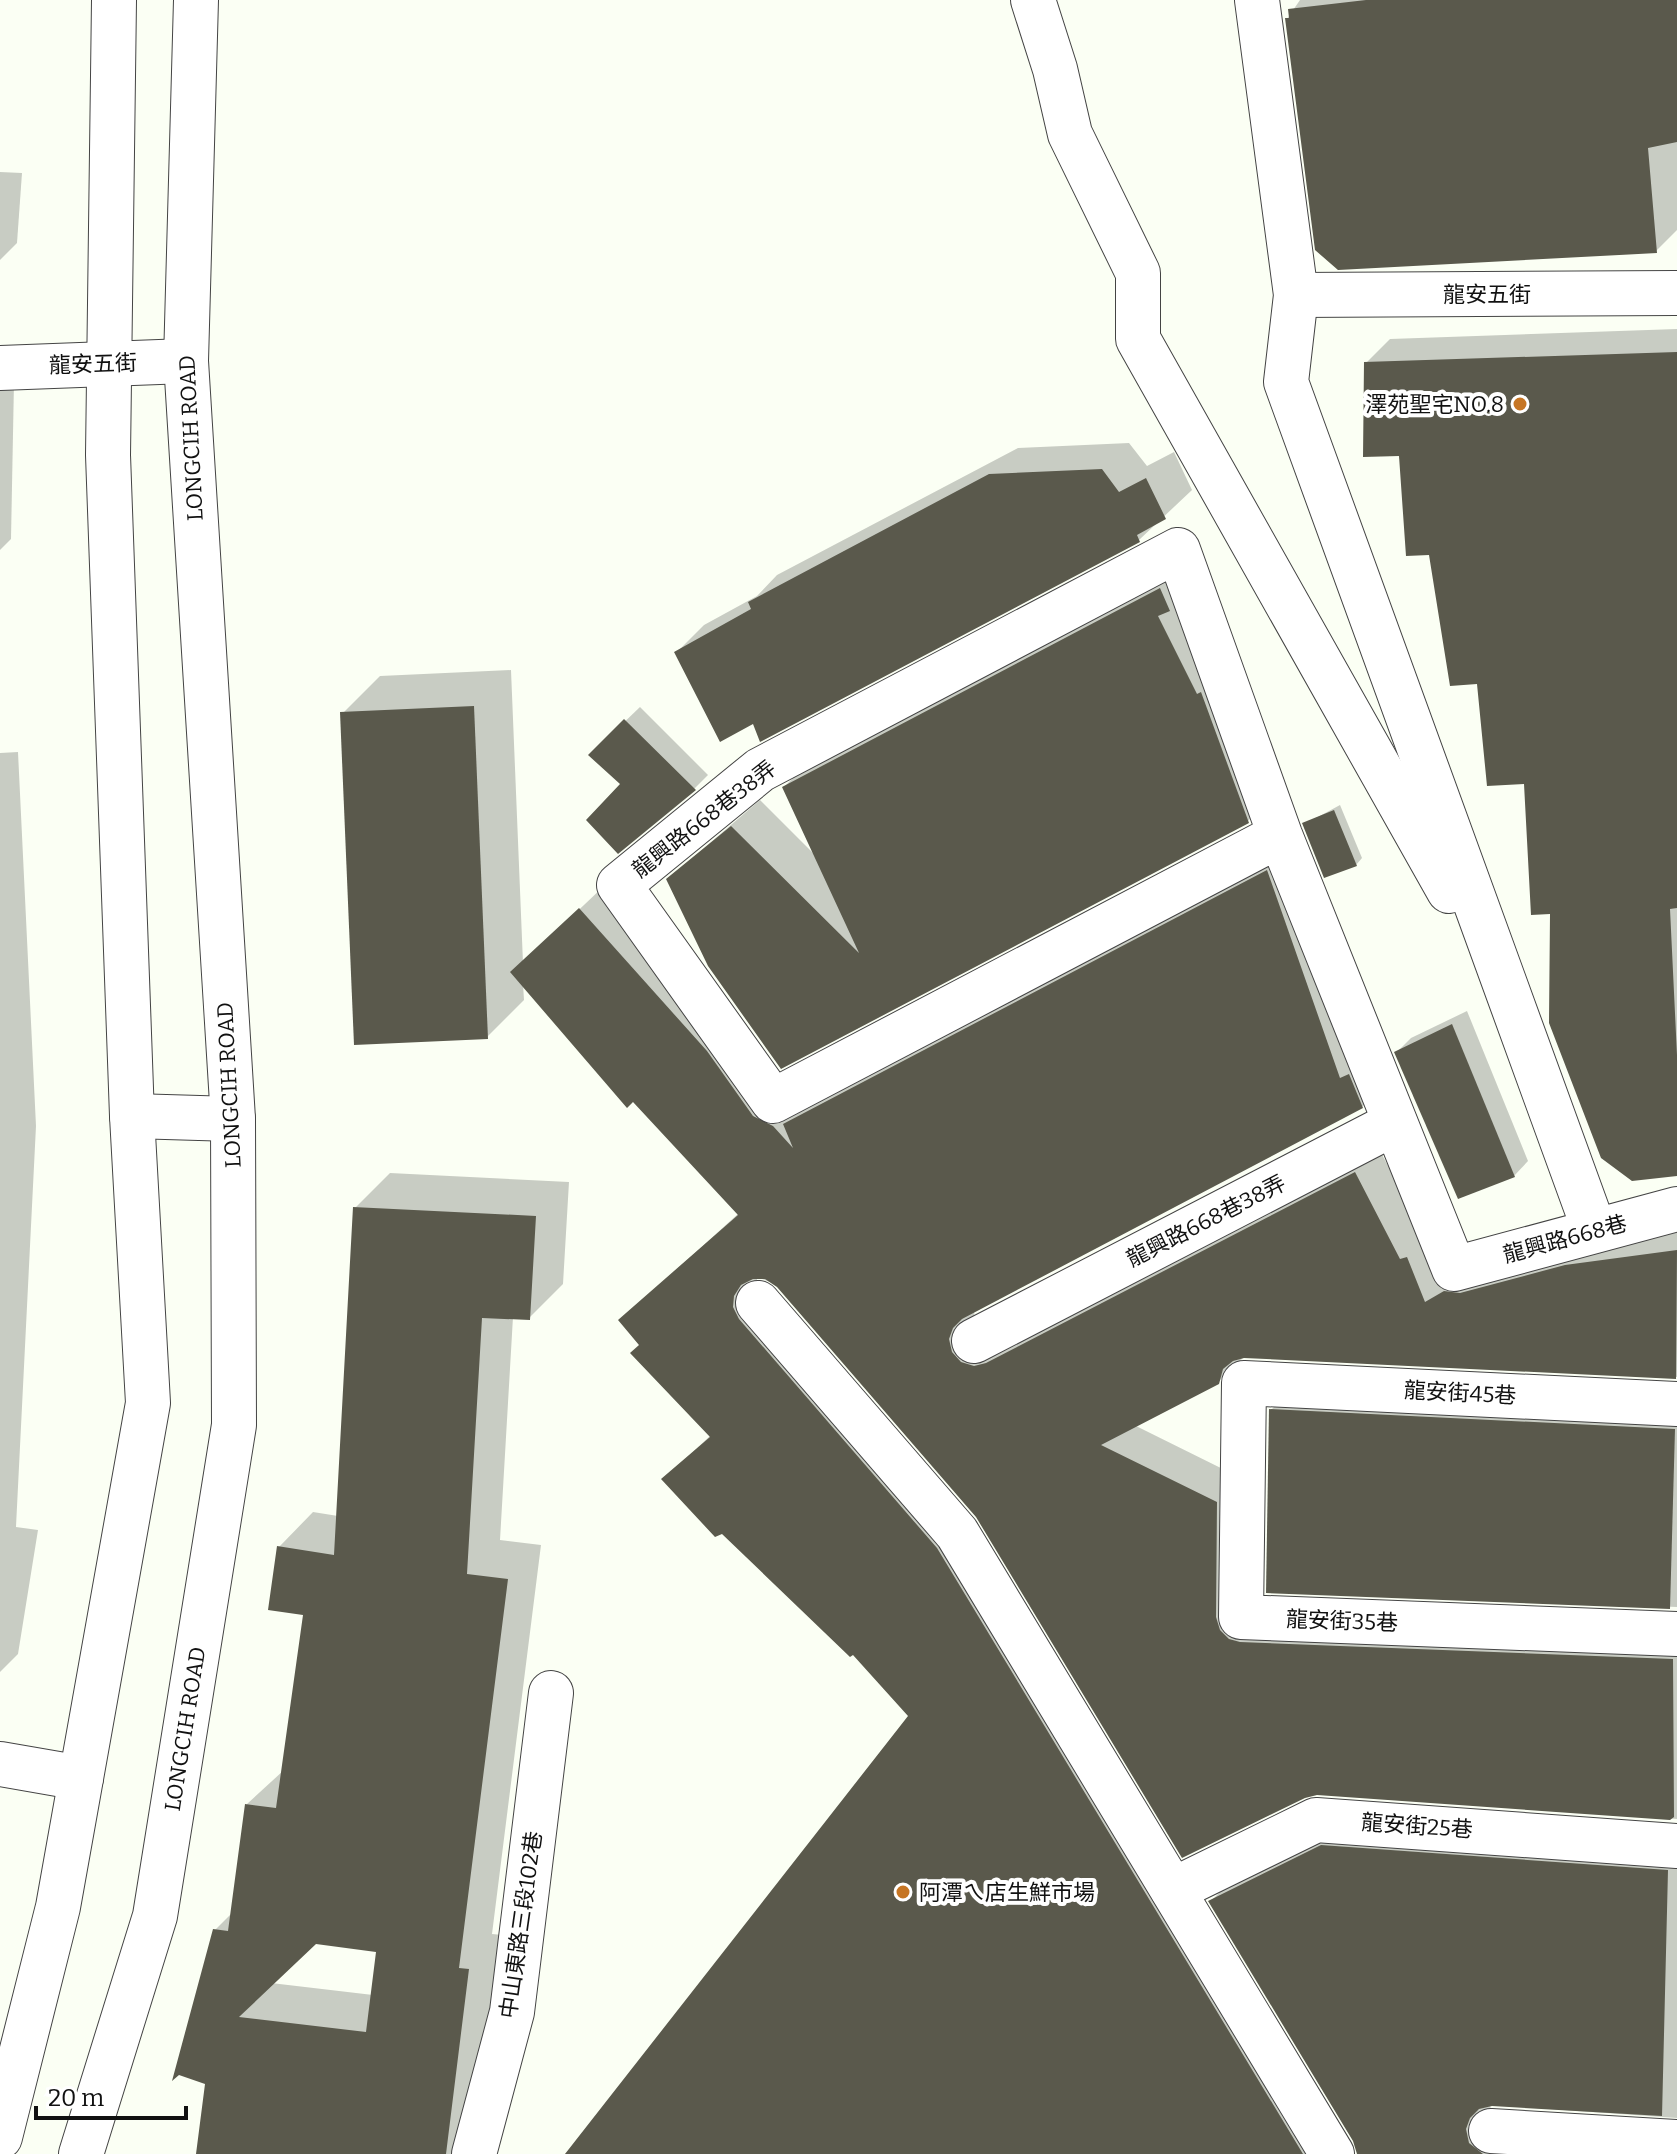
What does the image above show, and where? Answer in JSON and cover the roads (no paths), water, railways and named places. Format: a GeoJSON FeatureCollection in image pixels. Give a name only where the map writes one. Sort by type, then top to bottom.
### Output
{"type":"FeatureCollection","features":[{"type":"Feature","properties":{"kind":"street"},"geometry":{"type":"LineString","coordinates":[[0,2137],[58,1907],[148,1403],[132,1116],[108,455],[114,0]]}},
{"type":"Feature","properties":{"kind":"street","name":"LONGCIH ROAD"},"geometry":{"type":"LineString","coordinates":[[81,2154],[155,1916],[234,1425],[233,1119],[186,361],[196,0]]}},
{"type":"Feature","properties":{"kind":"street"},"geometry":{"type":"LineString","coordinates":[[1033,0],[1055,69],[1070,134],[1138,273],[1138,339],[1513,1004]]}},
{"type":"Feature","properties":{"kind":"street"},"geometry":{"type":"LineString","coordinates":[[1257,0],[1296,295],[1286,382],[1594,1229]]}},
{"type":"Feature","properties":{"kind":"street","name":"龍安五街"},"geometry":{"type":"LineString","coordinates":[[1296,295],[1677,293]]}},
{"type":"Feature","properties":{"kind":"street","name":"龍安五街"},"geometry":{"type":"LineString","coordinates":[[0,368],[186,361]]}},
{"type":"Feature","properties":{"kind":"street","name":"龍興路668巷38弄"},"geometry":{"type":"LineString","coordinates":[[1280,835],[773,1101],[619,885],[760,770],[1178,550],[1280,835],[1454,1269]]}},
{"type":"Feature","properties":{"kind":"street"},"geometry":{"type":"LineString","coordinates":[[132,1116],[233,1119]]}},
{"type":"Feature","properties":{"kind":"street","name":"龍興路668巷38弄"},"geometry":{"type":"LineString","coordinates":[[974,1341],[1395,1123]]}},
{"type":"Feature","properties":{"kind":"street","name":"龍興路668巷"},"geometry":{"type":"LineString","coordinates":[[1454,1269],[1677,1209]]}},
{"type":"Feature","properties":{"kind":"street"},"geometry":{"type":"LineString","coordinates":[[758,1303],[957,1533],[1332,2154]]}},
{"type":"Feature","properties":{"kind":"street","name":"龍安街45巷"},"geometry":{"type":"LineString","coordinates":[[1244,1383],[1677,1404]]}},
{"type":"Feature","properties":{"kind":"street","name":"龍安街35巷"},"geometry":{"type":"LineString","coordinates":[[1244,1383],[1241,1617],[1677,1634]]}},
{"type":"Feature","properties":{"kind":"street","name":"中山東路三段102巷"},"geometry":{"type":"LineString","coordinates":[[474,2154],[512,2012],[551,1693]]}},
{"type":"Feature","properties":{"kind":"street"},"geometry":{"type":"LineString","coordinates":[[0,1764],[81,1778]]}},
{"type":"Feature","properties":{"kind":"street","name":"龍安街25巷"},"geometry":{"type":"LineString","coordinates":[[1173,1890],[1316,1820],[1677,1846]]}},
{"type":"Feature","properties":{"kind":"street"},"geometry":{"type":"LineString","coordinates":[[1491,2131],[1677,2142]]}},
{"type":"Feature","properties":{"kind":"place","name":"澤苑聖宅NO.8"},"geometry":{"type":"Point","coordinates":[1520,404]}},
{"type":"Feature","properties":{"kind":"place","name":"阿潭ㄟ店生鮮市場"},"geometry":{"type":"Point","coordinates":[903,1892]}}]}
